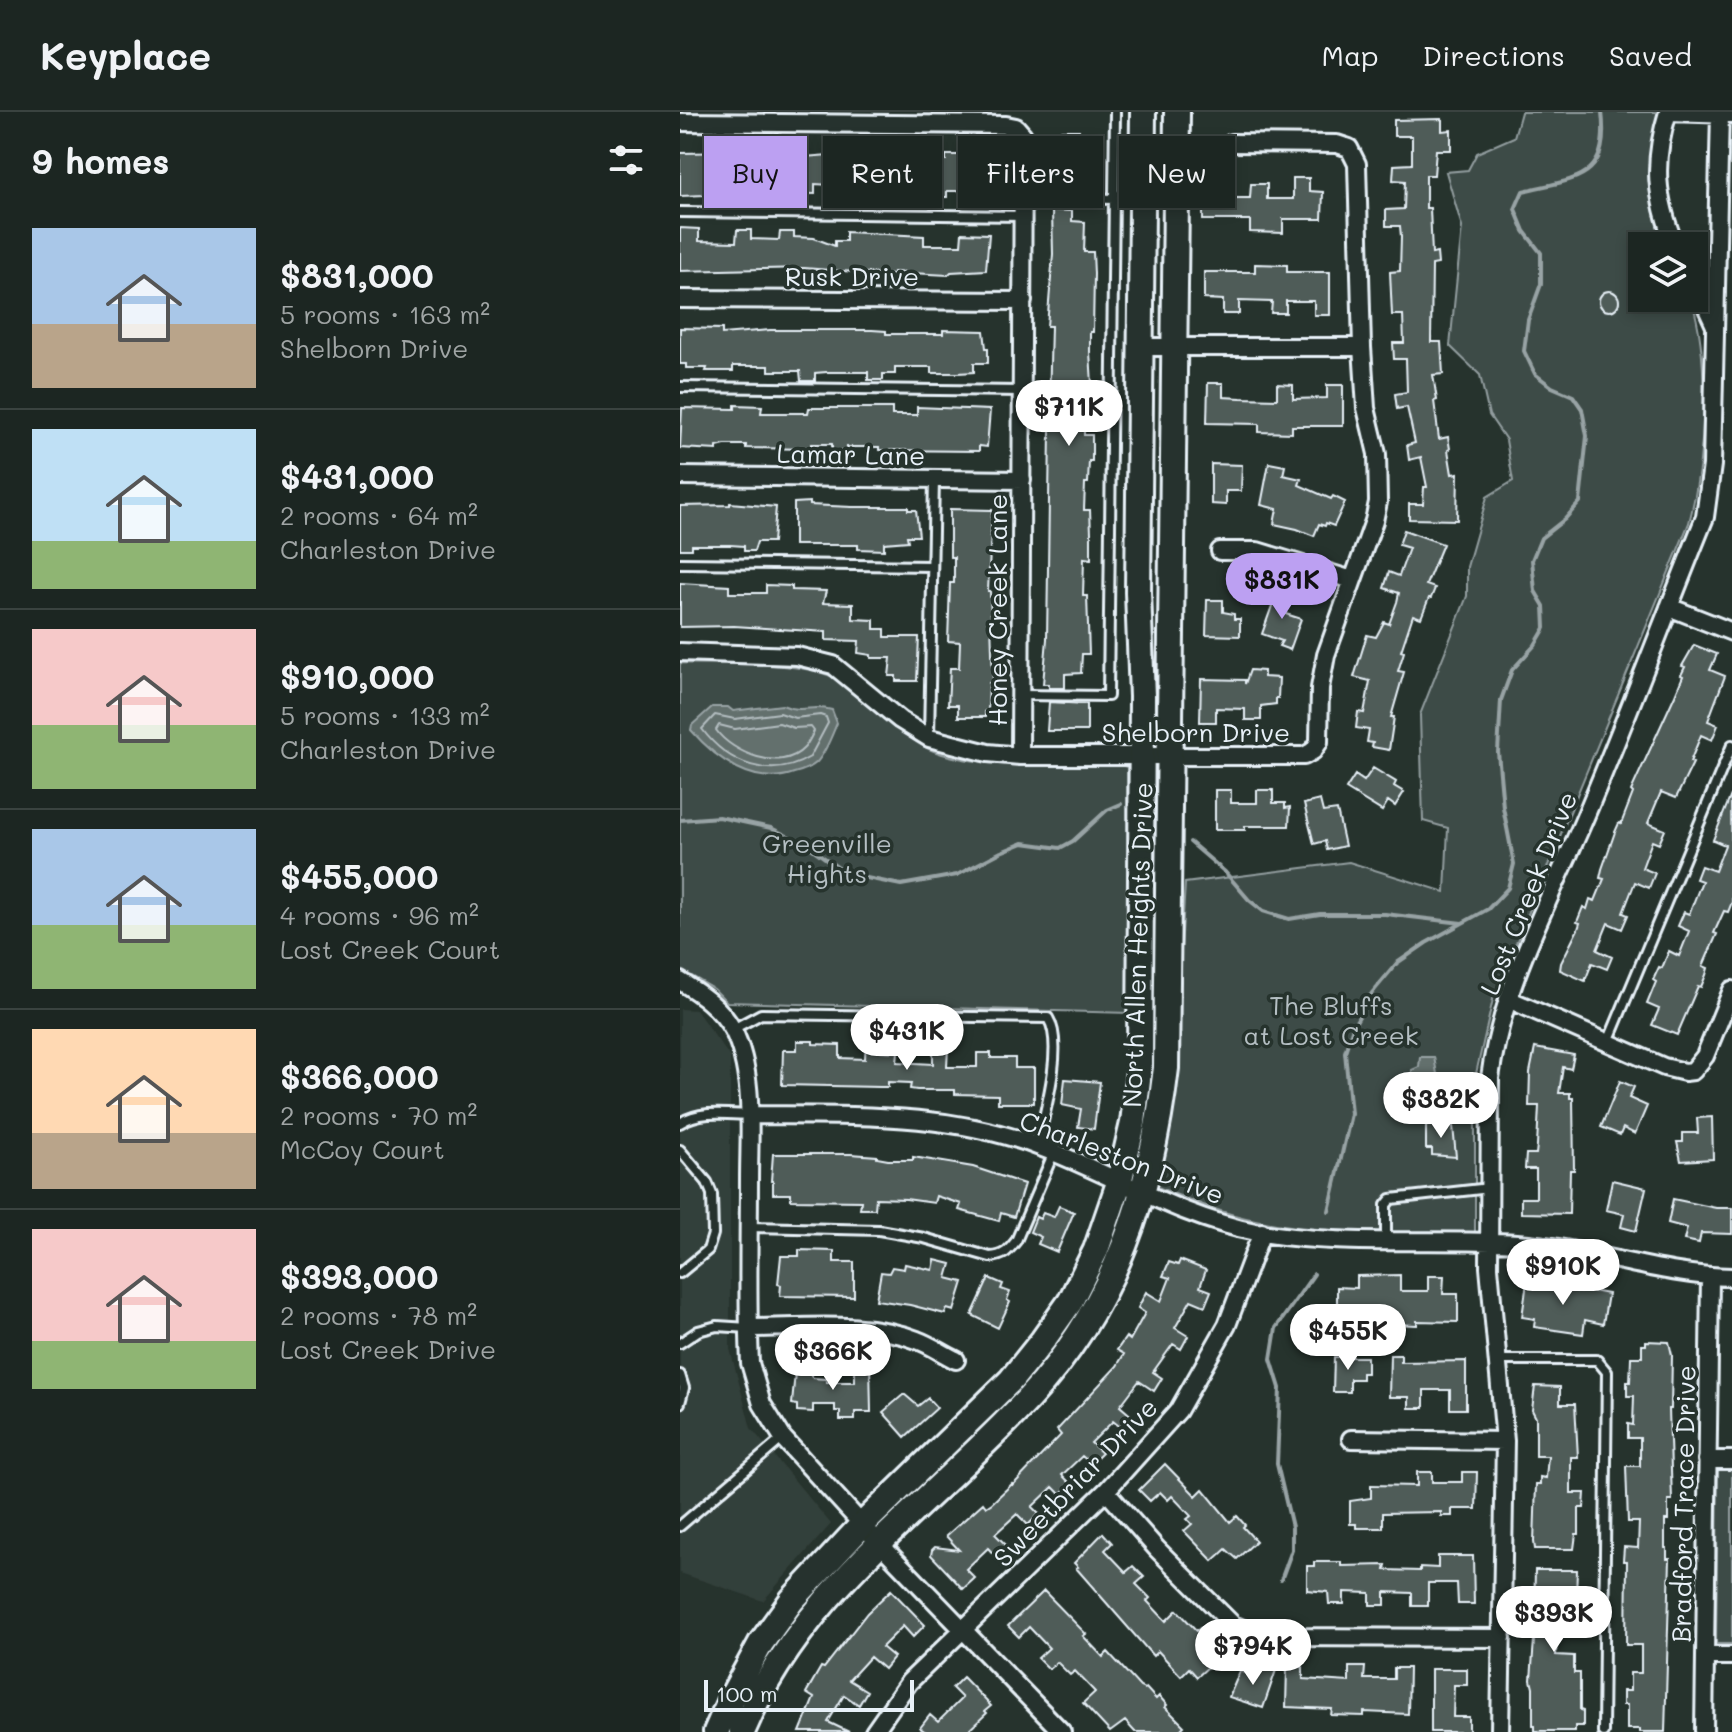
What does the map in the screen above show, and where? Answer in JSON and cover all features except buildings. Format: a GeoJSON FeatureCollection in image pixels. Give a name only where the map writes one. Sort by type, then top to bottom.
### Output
{"type":"FeatureCollection","features":[{"type":"Feature","properties":{"kind":"main road","name":"North Allen Heights Drive"},"geometry":{"type":"LineString","coordinates":[[716,1732],[761,1643],[792,1600],[862,1525],[1011,1380],[1043,1340],[1070,1302],[1096,1250],[1119,1183],[1133,1123],[1140,1062],[1138,592],[1143,112]]}},
{"type":"Feature","properties":{"kind":"main road","name":"North Allen Heights Drive"},"geometry":{"type":"LineString","coordinates":[[742,1732],[782,1655],[843,1579],[1029,1398],[1063,1356],[1093,1311],[1120,1260],[1143,1194],[1158,1128],[1166,1068],[1177,112]]}},
{"type":"Feature","properties":{"kind":"street"},"geometry":{"type":"LineString","coordinates":[[1670,232],[1658,194],[1661,141],[1668,112],[1724,113]]}},
{"type":"Feature","properties":{"kind":"street","name":"Lost Creek Drive"},"geometry":{"type":"LineString","coordinates":[[1500,1732],[1505,1441],[1489,1267],[1490,1078],[1493,1053],[1530,936],[1583,823],[1705,517],[1712,465],[1724,113]]}},
{"type":"Feature","properties":{"kind":"street"},"geometry":{"type":"LineString","coordinates":[[682,119],[813,118]]}},
{"type":"Feature","properties":{"kind":"street","name":"Honey Creek Lane"},"geometry":{"type":"LineString","coordinates":[[813,118],[1006,125],[1019,130],[1023,136]]}},
{"type":"Feature","properties":{"kind":"street","name":"Shelborn Drive"},"geometry":{"type":"LineString","coordinates":[[680,652],[797,656],[833,665],[900,720],[929,738],[963,749],[1020,756],[1141,757],[1304,756],[1313,751],[1319,742],[1320,688],[1326,655],[1374,521],[1379,483],[1377,454],[1366,408],[1357,164],[1349,148],[1337,144],[1235,143]]}},
{"type":"Feature","properties":{"kind":"street","name":"Honey Creek Lane"},"geometry":{"type":"LineString","coordinates":[[1020,756],[1024,208]]}},
{"type":"Feature","properties":{"kind":"street","name":"Rusk Drive"},"geometry":{"type":"LineString","coordinates":[[680,299],[1023,301]]}},
{"type":"Feature","properties":{"kind":"street","name":"Lost Creek Drive"},"geometry":{"type":"LineString","coordinates":[[1708,312],[1716,331]]}},
{"type":"Feature","properties":{"kind":"street"},"geometry":{"type":"LineString","coordinates":[[1140,347],[1362,347]]}},
{"type":"Feature","properties":{"kind":"street","name":"Lamar Lane"},"geometry":{"type":"LineString","coordinates":[[680,476],[1022,480]]}},
{"type":"Feature","properties":{"kind":"street"},"geometry":{"type":"LineString","coordinates":[[1220,551],[1257,551],[1352,580]]}},
{"type":"Feature","properties":{"kind":"street"},"geometry":{"type":"LineString","coordinates":[[1669,607],[1732,632]]}},
{"type":"Feature","properties":{"kind":"street"},"geometry":{"type":"LineString","coordinates":[[680,981],[709,1000],[732,1030],[741,1052],[749,1115],[750,1363],[769,1417],[783,1438],[862,1525],[1062,1732]]}},
{"type":"Feature","properties":{"kind":"street"},"geometry":{"type":"LineString","coordinates":[[1508,999],[1664,1067],[1685,1072],[1693,1071],[1705,1056],[1732,990]]}},
{"type":"Feature","properties":{"kind":"street","name":"Charleston Drive"},"geometry":{"type":"LineString","coordinates":[[749,1115],[907,1117],[957,1123],[1054,1152],[1143,1194],[1221,1222],[1262,1232],[1316,1238],[1557,1248],[1655,1269],[1732,1277]]}},
{"type":"Feature","properties":{"kind":"street","name":"Sweetbriar Drive"},"geometry":{"type":"LineString","coordinates":[[874,1732],[909,1682],[1106,1491],[1178,1411],[1227,1325],[1262,1232]]}},
{"type":"Feature","properties":{"kind":"street","name":"Bradford Trace Drive"},"geometry":{"type":"LineString","coordinates":[[1704,1732],[1710,1277]]}},
{"type":"Feature","properties":{"kind":"street"},"geometry":{"type":"LineString","coordinates":[[749,1328],[855,1328],[879,1331],[916,1340],[956,1360]]}},
{"type":"Feature","properties":{"kind":"street"},"geometry":{"type":"LineString","coordinates":[[1351,1439],[1505,1441]]}},
{"type":"Feature","properties":{"kind":"street"},"geometry":{"type":"LineString","coordinates":[[1707,1460],[1732,1460]]}},
{"type":"Feature","properties":{"kind":"street"},"geometry":{"type":"LineString","coordinates":[[1106,1491],[1218,1611],[1233,1625],[1252,1633],[1272,1637],[1502,1638]]}},
{"type":"Feature","properties":{"kind":"street"},"geometry":{"type":"LineString","coordinates":[[1705,1656],[1732,1656]]}},
{"type":"Feature","properties":{"kind":"lane"},"geometry":{"type":"LineString","coordinates":[[1020,695],[1108,696],[1115,112]]}},
{"type":"Feature","properties":{"kind":"lane"},"geometry":{"type":"LineString","coordinates":[[1103,199],[1114,199]]}},
{"type":"Feature","properties":{"kind":"lane"},"geometry":{"type":"LineString","coordinates":[[680,212],[1024,216]]}},
{"type":"Feature","properties":{"kind":"lane"},"geometry":{"type":"LineString","coordinates":[[680,387],[1023,391]]}},
{"type":"Feature","properties":{"kind":"lane"},"geometry":{"type":"LineString","coordinates":[[929,738],[934,479]]}},
{"type":"Feature","properties":{"kind":"lane"},"geometry":{"type":"LineString","coordinates":[[680,563],[932,566]]}},
{"type":"Feature","properties":{"kind":"lane"},"geometry":{"type":"LineString","coordinates":[[1608,1042],[1732,745]]}},
{"type":"Feature","properties":{"kind":"lane"},"geometry":{"type":"LineString","coordinates":[[732,1030],[761,1014],[1048,1018],[1054,1034],[1054,1050],[1037,1146]]}},
{"type":"Feature","properties":{"kind":"lane"},"geometry":{"type":"LineString","coordinates":[[680,1123],[704,1114],[749,1115]]}},
{"type":"Feature","properties":{"kind":"lane"},"geometry":{"type":"LineString","coordinates":[[680,1150],[707,1182],[712,1194],[713,1234],[708,1250],[680,1273]]}},
{"type":"Feature","properties":{"kind":"lane"},"geometry":{"type":"LineString","coordinates":[[749,1227],[879,1230],[999,1257],[1016,1241],[1054,1152]]}},
{"type":"Feature","properties":{"kind":"lane"},"geometry":{"type":"LineString","coordinates":[[1386,1240],[1386,1205],[1391,1199],[1490,1188]]}},
{"type":"Feature","properties":{"kind":"lane"},"geometry":{"type":"LineString","coordinates":[[680,1345],[698,1331],[717,1326],[749,1328]]}},
{"type":"Feature","properties":{"kind":"lane"},"geometry":{"type":"LineString","coordinates":[[1499,1360],[1597,1360],[1607,1372],[1603,1732]]}},
{"type":"Feature","properties":{"kind":"lane"},"geometry":{"type":"LineString","coordinates":[[680,1375],[684,1388],[680,1403]]}},
{"type":"Feature","properties":{"kind":"lane"},"geometry":{"type":"LineString","coordinates":[[680,1526],[783,1438]]}},
{"type":"Feature","properties":{"kind":"shaded area"},"geometry":{"type":"Polygon","coordinates":[[[680,1009],[696,1010],[730,1057],[730,1349],[751,1428],[831,1524],[763,1601],[680,1573],[680,1009]]]}},
{"type":"Feature","properties":{"kind":"green space","name":"The Bluffs at Lost Creek"},"geometry":{"type":"Polygon","coordinates":[[[1521,112],[1659,112],[1650,149],[1649,179],[1659,232],[1628,232],[1628,312],[1694,312],[1701,351],[1704,410],[1699,470],[1689,523],[1493,999],[1475,1078],[1475,1233],[1339,1230],[1246,1218],[1155,1186],[1174,1068],[1185,883],[1349,862],[1445,892],[1448,828],[1423,821],[1420,715],[1467,596],[1467,567],[1487,497],[1513,481],[1506,440],[1489,415],[1480,375],[1450,346],[1462,227],[1446,172],[1468,170],[1477,153],[1514,137],[1521,112]]]}},
{"type":"Feature","properties":{"kind":"green space","name":"Greenville Hights"},"geometry":{"type":"Polygon","coordinates":[[[680,663],[778,665],[831,676],[857,692],[916,742],[948,756],[995,763],[1117,764],[1127,767],[1130,1013],[727,1002],[714,989],[680,969],[680,663]]]}},
{"type":"Feature","properties":{"kind":"green space"},"geometry":{"type":"Polygon","coordinates":[[[1718,1469],[1732,1470],[1732,1644],[1716,1644],[1718,1469]]]}},
{"type":"Feature","properties":{"kind":"water"},"geometry":{"type":"Polygon","coordinates":[[[782,705],[796,709],[832,710],[837,723],[817,762],[797,772],[765,776],[737,768],[712,751],[691,730],[692,725],[712,707],[728,707],[733,711],[782,705]]]}},
{"type":"Feature","properties":{"kind":"water"},"geometry":{"type":"Polygon","coordinates":[[[1420,1057],[1434,1057],[1437,1074],[1442,1078],[1437,1088],[1440,1104],[1432,1113],[1421,1111],[1410,1100],[1412,1070],[1419,1067],[1420,1057]]]}},
{"type":"Feature","properties":{"kind":"waterway"},"geometry":{"type":"LineString","coordinates":[[1329,1211],[1351,1114],[1345,1052],[1353,1027],[1372,993],[1397,963],[1426,943],[1488,909],[1508,888],[1514,864],[1503,807],[1498,752],[1501,700],[1512,670],[1535,645],[1545,628],[1544,606],[1535,591],[1532,560],[1541,538],[1580,502],[1587,436],[1582,409],[1573,396],[1552,387],[1535,374],[1524,351],[1528,320],[1541,284],[1541,253],[1524,231],[1515,209],[1523,191],[1573,178],[1594,164],[1603,135],[1602,112]]}},
{"type":"Feature","properties":{"kind":"waterway"},"geometry":{"type":"LineString","coordinates":[[680,820],[719,817],[771,828],[808,846],[847,874],[901,885],[957,875],[1023,843],[1060,848],[1073,841],[1107,810],[1121,804]]}},
{"type":"Feature","properties":{"kind":"waterway"},"geometry":{"type":"LineString","coordinates":[[1190,842],[1263,911],[1289,919],[1320,914],[1385,914],[1462,923]]}},
{"type":"Feature","properties":{"kind":"waterway"},"geometry":{"type":"LineString","coordinates":[[1281,1580],[1292,1550],[1292,1527],[1277,1464],[1280,1388],[1271,1359],[1276,1328],[1314,1274]]}}]}
